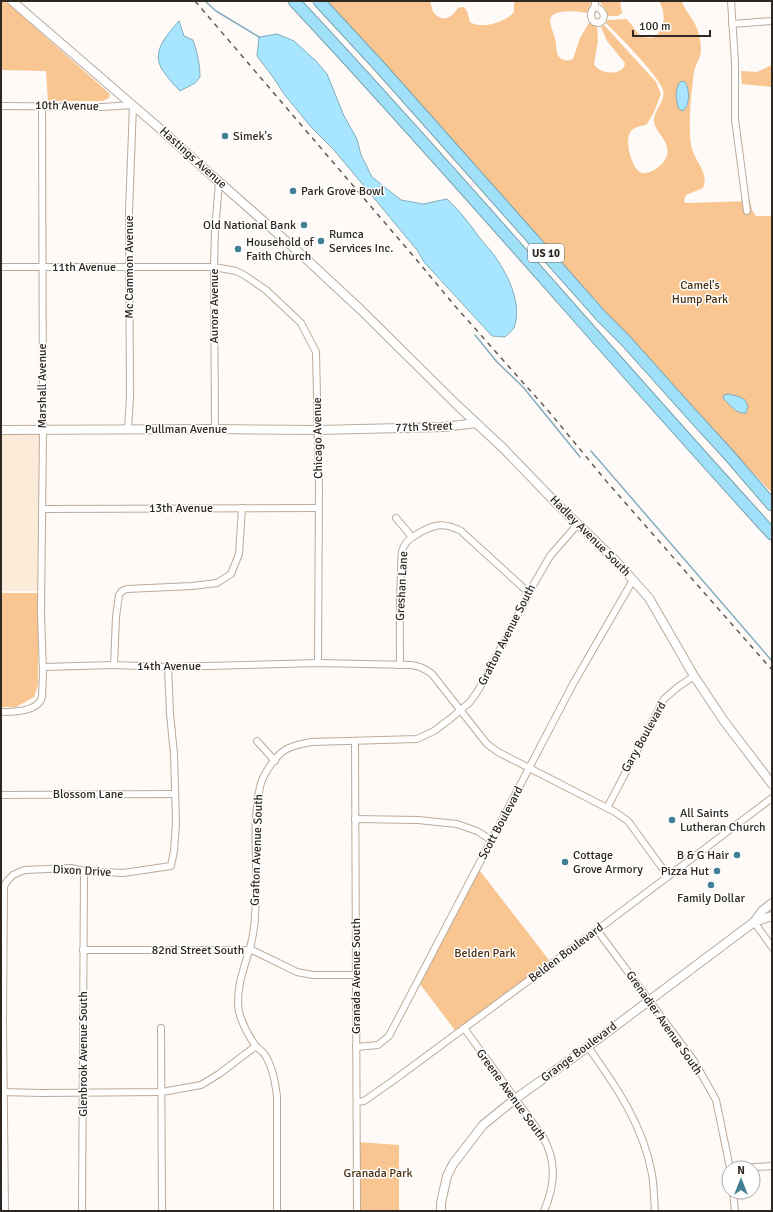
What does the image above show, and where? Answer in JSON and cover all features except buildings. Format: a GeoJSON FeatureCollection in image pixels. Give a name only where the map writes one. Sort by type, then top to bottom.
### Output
{"type":"FeatureCollection","features":[{"type":"Feature","properties":{"kind":"highway","name":"US 10"},"geometry":{"type":"LineString","coordinates":[[294,1],[482,208],[772,534]]}},
{"type":"Feature","properties":{"kind":"highway","name":"US 10"},"geometry":{"type":"LineString","coordinates":[[319,1],[380,67],[602,317],[626,341],[729,455],[772,505]]}},
{"type":"Feature","properties":{"kind":"street","name":"Hastings Avenue"},"geometry":{"type":"LineString","coordinates":[[12,1],[220,182],[371,319]]}},
{"type":"Feature","properties":{"kind":"street"},"geometry":{"type":"LineString","coordinates":[[731,1],[735,63],[735,119],[747,211]]}},
{"type":"Feature","properties":{"kind":"street"},"geometry":{"type":"LineString","coordinates":[[732,24],[772,21]]}},
{"type":"Feature","properties":{"kind":"street","name":"10th Avenue"},"geometry":{"type":"LineString","coordinates":[[1,106],[102,107],[133,105]]}},
{"type":"Feature","properties":{"kind":"street","name":"Mc Cammon Avenue"},"geometry":{"type":"LineString","coordinates":[[128,429],[130,397],[129,212],[133,105]]}},
{"type":"Feature","properties":{"kind":"street","name":"Marshall Avenue"},"geometry":{"type":"LineString","coordinates":[[42,106],[43,430],[41,613],[43,667]]}},
{"type":"Feature","properties":{"kind":"street","name":"Aurora Avenue"},"geometry":{"type":"LineString","coordinates":[[216,429],[214,267],[215,231],[220,182]]}},
{"type":"Feature","properties":{"kind":"street","name":"11th Avenue"},"geometry":{"type":"LineString","coordinates":[[1,266],[214,267]]}},
{"type":"Feature","properties":{"kind":"street","name":"Chicago Avenue"},"geometry":{"type":"LineString","coordinates":[[214,267],[236,271],[266,290],[301,323],[316,352],[319,508],[318,663]]}},
{"type":"Feature","properties":{"kind":"street","name":"Hadley Avenue South"},"geometry":{"type":"LineString","coordinates":[[371,319],[504,449],[649,598],[694,676],[724,721],[772,784]]}},
{"type":"Feature","properties":{"kind":"street","name":"77th Street"},"geometry":{"type":"LineString","coordinates":[[371,428],[444,427],[476,423]]}},
{"type":"Feature","properties":{"kind":"street","name":"Pullman Avenue"},"geometry":{"type":"LineString","coordinates":[[1,430],[318,430],[371,428]]}},
{"type":"Feature","properties":{"kind":"street"},"geometry":{"type":"LineString","coordinates":[[114,666],[116,617],[122,591],[127,589],[192,586],[217,583],[231,574],[239,554],[242,508]]}},
{"type":"Feature","properties":{"kind":"street","name":"13th Avenue"},"geometry":{"type":"LineString","coordinates":[[42,509],[319,508]]}},
{"type":"Feature","properties":{"kind":"street"},"geometry":{"type":"LineString","coordinates":[[396,518],[412,537]]}},
{"type":"Feature","properties":{"kind":"street","name":"Grafton Avenue South"},"geometry":{"type":"LineString","coordinates":[[278,1211],[277,1096],[275,1084],[271,1068],[265,1054],[256,1046],[247,1032],[239,1010],[239,986],[249,950],[255,914],[256,825],[261,782],[275,761],[284,751],[294,745],[311,742],[417,739],[434,731],[470,702],[479,689],[550,556],[578,524]]}},
{"type":"Feature","properties":{"kind":"street","name":"Greshan Lane"},"geometry":{"type":"LineString","coordinates":[[400,665],[399,596],[402,551],[406,543],[412,537],[426,528],[433,526],[451,526],[461,531],[529,594]]}},
{"type":"Feature","properties":{"kind":"street","name":"Scott Boulevard"},"geometry":{"type":"LineString","coordinates":[[356,1047],[378,1045],[389,1036],[573,684],[633,580]]}},
{"type":"Feature","properties":{"kind":"street","name":"14th Avenue"},"geometry":{"type":"LineString","coordinates":[[43,667],[168,667],[318,663],[411,665],[425,668],[432,674],[460,710]]}},
{"type":"Feature","properties":{"kind":"street"},"geometry":{"type":"LineString","coordinates":[[1,712],[23,710],[37,705],[42,697],[43,667]]}},
{"type":"Feature","properties":{"kind":"street","name":"Dixon Drive"},"geometry":{"type":"LineString","coordinates":[[5,1211],[2,1092],[5,941],[2,896],[4,886],[13,875],[24,870],[71,868],[84,871],[123,873],[171,866],[174,851],[176,822],[174,754],[170,714],[168,667]]}},
{"type":"Feature","properties":{"kind":"street","name":"Gary Boulevard"},"geometry":{"type":"LineString","coordinates":[[607,808],[664,699],[694,676]]}},
{"type":"Feature","properties":{"kind":"street"},"geometry":{"type":"LineString","coordinates":[[460,710],[487,744],[498,752],[607,808],[628,821],[668,876]]}},
{"type":"Feature","properties":{"kind":"street"},"geometry":{"type":"LineString","coordinates":[[257,741],[275,761]]}},
{"type":"Feature","properties":{"kind":"street","name":"Granada Avenue South"},"geometry":{"type":"LineString","coordinates":[[355,741],[357,1211]]}},
{"type":"Feature","properties":{"kind":"street","name":"Blossom Lane"},"geometry":{"type":"LineString","coordinates":[[1,795],[175,794]]}},
{"type":"Feature","properties":{"kind":"street","name":"Belden Boulevard"},"geometry":{"type":"LineString","coordinates":[[357,1102],[364,1101],[394,1080],[772,798]]}},
{"type":"Feature","properties":{"kind":"street"},"geometry":{"type":"LineString","coordinates":[[355,819],[418,820],[456,824],[478,831],[491,840]]}},
{"type":"Feature","properties":{"kind":"street","name":"Glenbrook Avenue South"},"geometry":{"type":"LineString","coordinates":[[82,1211],[84,871]]}},
{"type":"Feature","properties":{"kind":"street","name":"Grange Boulevard"},"geometry":{"type":"LineString","coordinates":[[441,1211],[441,1203],[447,1176],[453,1164],[483,1125],[515,1099],[588,1047],[754,922],[762,911],[772,903]]}},
{"type":"Feature","properties":{"kind":"street","name":"Grange Boulevard"},"geometry":{"type":"LineString","coordinates":[[754,922],[772,916]]}},
{"type":"Feature","properties":{"kind":"street"},"geometry":{"type":"LineString","coordinates":[[754,922],[772,947]]}},
{"type":"Feature","properties":{"kind":"street","name":"Grenadier Avenue South"},"geometry":{"type":"LineString","coordinates":[[597,930],[694,1061],[716,1100],[728,1160]]}},
{"type":"Feature","properties":{"kind":"street","name":"82nd Street South"},"geometry":{"type":"LineString","coordinates":[[83,950],[249,950],[259,952],[297,972],[313,975],[356,975]]}},
{"type":"Feature","properties":{"kind":"street"},"geometry":{"type":"LineString","coordinates":[[161,1028],[162,1211]]}},
{"type":"Feature","properties":{"kind":"street","name":"Greene Avenue South"},"geometry":{"type":"LineString","coordinates":[[464,1028],[543,1137],[548,1147],[552,1157],[552,1186],[549,1200],[544,1211]]}},
{"type":"Feature","properties":{"kind":"street"},"geometry":{"type":"LineString","coordinates":[[2,1092],[162,1092],[200,1085],[218,1074],[256,1046]]}},
{"type":"Feature","properties":{"kind":"street"},"geometry":{"type":"LineString","coordinates":[[588,1047],[611,1078],[628,1106],[638,1127],[652,1174],[655,1211]]}},
{"type":"Feature","properties":{"kind":"street"},"geometry":{"type":"LineString","coordinates":[[761,1167],[772,1166]]}},
{"type":"Feature","properties":{"kind":"street"},"geometry":{"type":"LineString","coordinates":[[733,1200],[734,1211]]}},
{"type":"Feature","properties":{"kind":"shaded area"},"geometry":{"type":"Polygon","coordinates":[[[1,430],[43,430],[41,591],[1,591],[1,430]]]}},
{"type":"Feature","properties":{"kind":"green space"},"geometry":{"type":"Polygon","coordinates":[[[1,1],[5,1],[110,94],[109,98],[103,101],[48,101],[46,71],[1,70],[1,1]]]}},
{"type":"Feature","properties":{"kind":"green space","name":"Camel's Hump Park"},"geometry":{"type":"Polygon","coordinates":[[[326,1],[430,1],[433,12],[440,18],[449,17],[458,8],[464,7],[467,11],[470,22],[487,25],[500,22],[510,16],[514,12],[514,1],[591,1],[587,13],[566,11],[552,16],[550,22],[556,41],[557,53],[559,57],[564,60],[573,59],[580,38],[589,23],[597,27],[598,41],[594,64],[600,70],[605,72],[616,72],[620,70],[624,67],[625,63],[607,41],[601,27],[604,25],[656,82],[661,94],[654,112],[647,124],[636,127],[632,130],[628,142],[631,158],[636,169],[642,173],[646,173],[653,171],[661,165],[667,155],[667,145],[654,124],[656,112],[663,98],[663,90],[654,75],[606,23],[608,20],[626,19],[636,32],[646,38],[652,38],[657,35],[662,27],[664,16],[659,1],[682,1],[696,25],[701,44],[701,52],[693,80],[690,108],[690,128],[692,150],[703,171],[705,182],[703,188],[686,195],[684,201],[686,203],[750,201],[752,210],[756,216],[772,216],[772,493],[656,368],[326,1]],[[681,82],[677,88],[677,104],[680,110],[687,107],[688,91],[681,82]]]}},
{"type":"Feature","properties":{"kind":"green space"},"geometry":{"type":"Polygon","coordinates":[[[599,1],[620,1],[622,13],[618,16],[608,16],[606,10],[599,1]]]}},
{"type":"Feature","properties":{"kind":"green space"},"geometry":{"type":"Polygon","coordinates":[[[772,65],[772,87],[742,84],[741,71],[757,72],[772,65]]]}},
{"type":"Feature","properties":{"kind":"green space"},"geometry":{"type":"Polygon","coordinates":[[[1,593],[38,593],[38,685],[34,697],[16,707],[1,707],[1,593]]]}},
{"type":"Feature","properties":{"kind":"green space","name":"Belden Park"},"geometry":{"type":"Polygon","coordinates":[[[477,867],[552,964],[457,1033],[417,980],[477,867]]]}},
{"type":"Feature","properties":{"kind":"green space","name":"Granada Park"},"geometry":{"type":"Polygon","coordinates":[[[357,1142],[399,1145],[399,1211],[357,1211],[357,1142]]]}},
{"type":"Feature","properties":{"kind":"water"},"geometry":{"type":"Polygon","coordinates":[[[179,21],[184,36],[193,40],[198,58],[200,77],[195,83],[180,91],[163,71],[159,64],[158,57],[165,38],[179,21]]]}},
{"type":"Feature","properties":{"kind":"water"},"geometry":{"type":"Polygon","coordinates":[[[277,34],[294,41],[316,61],[327,74],[344,116],[357,139],[361,155],[372,177],[401,200],[423,204],[447,199],[464,217],[494,255],[507,276],[516,302],[517,311],[514,328],[505,337],[492,336],[424,262],[417,250],[359,180],[333,149],[311,127],[284,94],[257,56],[259,37],[277,34]]]}},
{"type":"Feature","properties":{"kind":"water"},"geometry":{"type":"Polygon","coordinates":[[[681,81],[685,82],[687,85],[688,93],[687,105],[683,111],[679,109],[676,98],[677,87],[681,81]]]}},
{"type":"Feature","properties":{"kind":"water"},"geometry":{"type":"Polygon","coordinates":[[[729,394],[745,400],[748,406],[746,413],[736,411],[723,398],[724,395],[729,394]]]}},
{"type":"Feature","properties":{"kind":"waterway"},"geometry":{"type":"LineString","coordinates":[[205,1],[216,11],[259,37]]}},
{"type":"Feature","properties":{"kind":"waterway"},"geometry":{"type":"LineString","coordinates":[[475,335],[497,362],[523,387],[580,457]]}},
{"type":"Feature","properties":{"kind":"waterway"},"geometry":{"type":"LineString","coordinates":[[591,451],[772,661]]}},
{"type":"Feature","properties":{"kind":"railway"},"geometry":{"type":"LineString","coordinates":[[195,1],[455,306],[551,414],[607,482],[772,670]]}},
{"type":"Feature","properties":{"kind":"place","name":"Simek's"},"geometry":{"type":"Point","coordinates":[225,136]}},
{"type":"Feature","properties":{"kind":"place","name":"Park Grove Bowl"},"geometry":{"type":"Point","coordinates":[293,191]}},
{"type":"Feature","properties":{"kind":"place","name":"Old National Bank"},"geometry":{"type":"Point","coordinates":[304,225]}},
{"type":"Feature","properties":{"kind":"place","name":"Rumca Services Inc."},"geometry":{"type":"Point","coordinates":[321,241]}},
{"type":"Feature","properties":{"kind":"place","name":"Household of Faith Church"},"geometry":{"type":"Point","coordinates":[238,249]}},
{"type":"Feature","properties":{"kind":"place","name":"All Saints Lutheran Church"},"geometry":{"type":"Point","coordinates":[672,820]}},
{"type":"Feature","properties":{"kind":"place","name":"B & G Hair"},"geometry":{"type":"Point","coordinates":[737,855]}},
{"type":"Feature","properties":{"kind":"place","name":"Cottage Grove Armory"},"geometry":{"type":"Point","coordinates":[565,862]}},
{"type":"Feature","properties":{"kind":"place","name":"Pizza Hut"},"geometry":{"type":"Point","coordinates":[717,871]}},
{"type":"Feature","properties":{"kind":"place","name":"Family Dollar"},"geometry":{"type":"Point","coordinates":[711,885]}}]}
